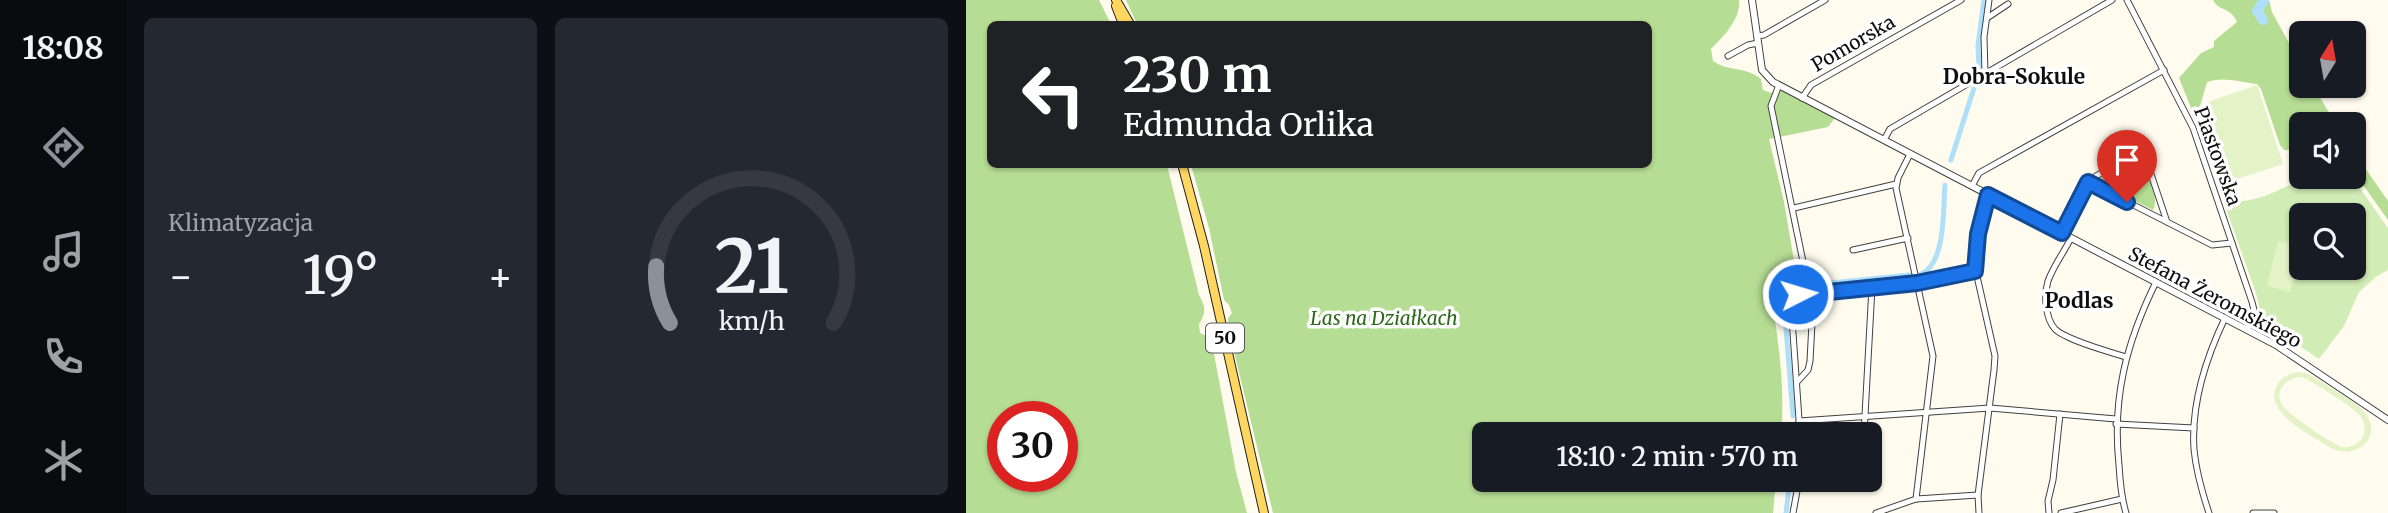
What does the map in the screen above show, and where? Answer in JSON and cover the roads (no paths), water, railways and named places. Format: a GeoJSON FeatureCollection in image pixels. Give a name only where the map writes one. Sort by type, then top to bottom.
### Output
{"type":"FeatureCollection","features":[{"type":"Feature","properties":{"kind":"main road"},"geometry":{"type":"LineString","coordinates":[[1115,0],[1123,21]]}},
{"type":"Feature","properties":{"kind":"main road"},"geometry":{"type":"LineString","coordinates":[[1115,0],[1128,21]]}},
{"type":"Feature","properties":{"kind":"main road","name":"50"},"geometry":{"type":"LineString","coordinates":[[1183,168],[1204,246],[1264,513]]}},
{"type":"Feature","properties":{"kind":"street"},"geometry":{"type":"LineString","coordinates":[[1752,0],[1758,40]]}},
{"type":"Feature","properties":{"kind":"street"},"geometry":{"type":"LineString","coordinates":[[1728,56],[1825,0]]}},
{"type":"Feature","properties":{"kind":"street","name":"Pomorska"},"geometry":{"type":"LineString","coordinates":[[1801,98],[1811,85],[1961,0]]}},
{"type":"Feature","properties":{"kind":"street"},"geometry":{"type":"LineString","coordinates":[[1985,74],[1984,47],[1989,0]]}},
{"type":"Feature","properties":{"kind":"street"},"geometry":{"type":"LineString","coordinates":[[1884,140],[1890,129],[2112,0]]}},
{"type":"Feature","properties":{"kind":"street","name":"Piastowska"},"geometry":{"type":"LineString","coordinates":[[2127,0],[2193,128],[2255,310],[2247,330]]}},
{"type":"Feature","properties":{"kind":"street"},"geometry":{"type":"LineString","coordinates":[[1987,18],[2008,4]]}},
{"type":"Feature","properties":{"kind":"street","name":"Stefana Żeromskiego"},"geometry":{"type":"LineString","coordinates":[[1758,40],[1763,73],[1779,85],[2292,354],[2387,417]]}},
{"type":"Feature","properties":{"kind":"street"},"geometry":{"type":"LineString","coordinates":[[1972,186],[1982,172],[2164,69]]}},
{"type":"Feature","properties":{"kind":"street"},"geometry":{"type":"LineString","coordinates":[[1779,85],[1772,106],[1794,208],[1807,290],[1813,304],[1810,361],[1808,370],[1797,382]]}},
{"type":"Feature","properties":{"kind":"street"},"geometry":{"type":"LineString","coordinates":[[1910,154],[1896,184],[1933,356],[1916,499]]}},
{"type":"Feature","properties":{"kind":"street"},"geometry":{"type":"LineString","coordinates":[[2062,233],[2088,182],[2134,154],[2142,155],[2147,162],[2167,222]]}},
{"type":"Feature","properties":{"kind":"street"},"geometry":{"type":"LineString","coordinates":[[2088,182],[2213,245],[2232,243]]}},
{"type":"Feature","properties":{"kind":"street"},"geometry":{"type":"LineString","coordinates":[[1794,208],[1896,184]]}},
{"type":"Feature","properties":{"kind":"street"},"geometry":{"type":"LineString","coordinates":[[1979,513],[1978,495],[1995,356],[1975,271],[1978,234],[1988,195]]}},
{"type":"Feature","properties":{"kind":"street"},"geometry":{"type":"LineString","coordinates":[[1853,250],[1908,238]]}},
{"type":"Feature","properties":{"kind":"street"},"geometry":{"type":"LineString","coordinates":[[2071,238],[2049,280],[2045,294],[2049,318],[2056,330],[2095,348],[2126,357]]}},
{"type":"Feature","properties":{"kind":"street"},"geometry":{"type":"LineString","coordinates":[[1975,271],[1917,283],[1819,293],[1807,290],[1793,297],[1791,304],[1799,421],[1990,408],[2194,428]]}},
{"type":"Feature","properties":{"kind":"street"},"geometry":{"type":"LineString","coordinates":[[2126,513],[2122,499],[2116,422],[2126,357],[2156,282]]}},
{"type":"Feature","properties":{"kind":"street"},"geometry":{"type":"LineString","coordinates":[[1866,422],[1872,287]]}},
{"type":"Feature","properties":{"kind":"street"},"geometry":{"type":"LineString","coordinates":[[2209,513],[2196,468],[2194,428],[2206,366],[2225,318]]}},
{"type":"Feature","properties":{"kind":"street"},"geometry":{"type":"LineString","coordinates":[[2049,513],[2048,501],[2060,414]]}},
{"type":"Feature","properties":{"kind":"street"},"geometry":{"type":"LineString","coordinates":[[1793,513],[1797,492]]}},
{"type":"Feature","properties":{"kind":"street"},"geometry":{"type":"LineString","coordinates":[[1876,513],[1916,499],[1978,495]]}},
{"type":"Feature","properties":{"kind":"street"},"geometry":{"type":"LineString","coordinates":[[2061,513],[2122,499]]}},
{"type":"Feature","properties":{"kind":"street"},"geometry":{"type":"LineString","coordinates":[[1902,504],[1902,513]]}},
{"type":"Feature","properties":{"kind":"street"},"geometry":{"type":"LineString","coordinates":[[2253,513],[2274,513]]}},
{"type":"Feature","properties":{"kind":"waterway"},"geometry":{"type":"LineString","coordinates":[[1979,71],[1978,45],[1984,0]]}},
{"type":"Feature","properties":{"kind":"waterway"},"geometry":{"type":"LineString","coordinates":[[2263,20],[2257,11],[2264,0]]}},
{"type":"Feature","properties":{"kind":"waterway"},"geometry":{"type":"LineString","coordinates":[[1951,160],[1974,88]]}},
{"type":"Feature","properties":{"kind":"waterway"},"geometry":{"type":"LineString","coordinates":[[1921,274],[1929,268],[1939,248],[1945,185]]}},
{"type":"Feature","properties":{"kind":"waterway"},"geometry":{"type":"LineString","coordinates":[[1811,285],[1909,275]]}},
{"type":"Feature","properties":{"kind":"waterway"},"geometry":{"type":"LineString","coordinates":[[1793,416],[1783,291],[1785,288],[1803,286]]}},
{"type":"Feature","properties":{"kind":"waterway"},"geometry":{"type":"LineString","coordinates":[[1786,513],[1789,492]]}},
{"type":"Feature","properties":{"kind":"district","name":"Dobra-Sokule"},"geometry":{"type":"Point","coordinates":[2014,77]}},
{"type":"Feature","properties":{"kind":"district","name":"Podlas"},"geometry":{"type":"Point","coordinates":[2079,301]}},
{"type":"Feature","properties":{"kind":"park label","name":"Las na Działkach"},"geometry":{"type":"Point","coordinates":[1384,318]}}]}
